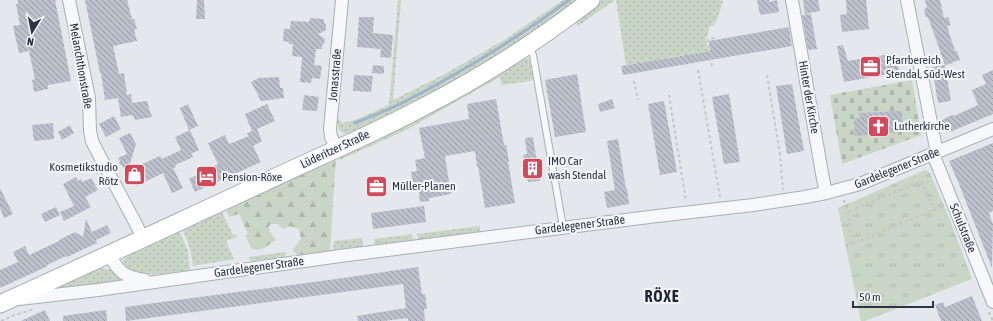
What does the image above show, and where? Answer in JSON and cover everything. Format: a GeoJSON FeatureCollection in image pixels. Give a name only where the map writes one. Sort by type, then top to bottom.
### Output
{"type":"FeatureCollection","features":[{"type":"Feature","properties":{"kind":"main road","name":"Lüderitzer Straße"},"geometry":{"type":"LineString","coordinates":[[3,303],[387,126],[426,106],[528,46],[591,0]]}},
{"type":"Feature","properties":{"kind":"street","name":"Melanchthonstraße"},"geometry":{"type":"LineString","coordinates":[[68,0],[89,98],[90,131],[92,140],[143,239]]}},
{"type":"Feature","properties":{"kind":"street","name":"Jonasstraße"},"geometry":{"type":"LineString","coordinates":[[337,149],[331,137],[330,129],[342,0]]}},
{"type":"Feature","properties":{"kind":"street","name":"Hinter der Kirche"},"geometry":{"type":"LineString","coordinates":[[792,0],[826,193]]}},
{"type":"Feature","properties":{"kind":"street","name":"Schulstraße"},"geometry":{"type":"LineString","coordinates":[[907,0],[936,153],[991,306]]}},
{"type":"Feature","properties":{"kind":"street","name":"Gardelegener Straße"},"geometry":{"type":"LineString","coordinates":[[3,303],[340,256],[784,201],[826,193],[860,184],[993,129]]}},
{"type":"Feature","properties":{"kind":"street","name":"Gardelegener Straße"},"geometry":{"type":"LineString","coordinates":[[110,255],[121,272],[132,277],[156,281]]}},
{"type":"Feature","properties":{"kind":"lane"},"geometry":{"type":"LineString","coordinates":[[528,46],[533,55],[563,228]]}},
{"type":"Feature","properties":{"kind":"path"},"geometry":{"type":"LineString","coordinates":[[712,66],[708,40],[716,37]]}},
{"type":"Feature","properties":{"kind":"path"},"geometry":{"type":"LineString","coordinates":[[698,70],[722,208]]}},
{"type":"Feature","properties":{"kind":"path"},"geometry":{"type":"LineString","coordinates":[[767,75],[780,154],[784,201]]}},
{"type":"Feature","properties":{"kind":"path"},"geometry":{"type":"LineString","coordinates":[[634,82],[638,100]]}},
{"type":"Feature","properties":{"kind":"path"},"geometry":{"type":"LineString","coordinates":[[669,95],[687,212]]}},
{"type":"Feature","properties":{"kind":"path"},"geometry":{"type":"LineString","coordinates":[[840,189],[848,212],[852,244],[934,210],[921,181],[848,212]]}},
{"type":"Feature","properties":{"kind":"path"},"geometry":{"type":"LineString","coordinates":[[991,306],[993,321]]}},
{"type":"Feature","properties":{"kind":"path"},"geometry":{"type":"LineString","coordinates":[[1,321],[37,308]]}},
{"type":"Feature","properties":{"kind":"green space"},"geometry":{"type":"Polygon","coordinates":[[[398,0],[401,0],[393,100],[443,75],[504,40],[563,0],[578,0],[532,32],[461,77],[367,127],[356,132],[345,134],[337,126],[336,121],[340,120],[342,123],[355,120],[389,105],[398,0]]]}},
{"type":"Feature","properties":{"kind":"green space"},"geometry":{"type":"Polygon","coordinates":[[[602,0],[615,0],[578,26],[574,20],[602,0]]]}},
{"type":"Feature","properties":{"kind":"green space"},"geometry":{"type":"Polygon","coordinates":[[[616,0],[723,1],[717,20],[713,26],[710,26],[706,41],[709,51],[626,65],[616,0]]]}},
{"type":"Feature","properties":{"kind":"green space"},"geometry":{"type":"Polygon","coordinates":[[[522,56],[529,59],[533,75],[533,79],[530,81],[502,85],[500,77],[406,130],[340,160],[340,155],[522,56]]]}},
{"type":"Feature","properties":{"kind":"green space"},"geometry":{"type":"Polygon","coordinates":[[[912,80],[921,135],[842,164],[830,95],[912,80]]]}},
{"type":"Feature","properties":{"kind":"green space"},"geometry":{"type":"Polygon","coordinates":[[[336,156],[330,251],[297,255],[293,250],[301,239],[299,229],[290,226],[283,229],[278,224],[271,224],[269,226],[270,232],[276,240],[262,249],[252,249],[245,235],[248,234],[239,214],[229,217],[225,209],[336,156]]]}},
{"type":"Feature","properties":{"kind":"green space"},"geometry":{"type":"Polygon","coordinates":[[[925,170],[930,173],[948,215],[972,279],[865,321],[861,321],[838,208],[925,170]]]}},
{"type":"Feature","properties":{"kind":"green space"},"geometry":{"type":"Polygon","coordinates":[[[221,210],[233,235],[236,234],[237,237],[226,241],[234,259],[193,266],[188,243],[182,230],[221,210]]]}},
{"type":"Feature","properties":{"kind":"green space"},"geometry":{"type":"Polygon","coordinates":[[[480,226],[479,232],[418,240],[417,234],[480,226]]]}},
{"type":"Feature","properties":{"kind":"green space"},"geometry":{"type":"Polygon","coordinates":[[[179,231],[188,250],[190,270],[165,274],[148,274],[132,271],[124,267],[123,261],[126,256],[179,231]]]}},
{"type":"Feature","properties":{"kind":"green space"},"geometry":{"type":"Polygon","coordinates":[[[412,234],[413,240],[375,245],[374,239],[412,234]]]}},
{"type":"Feature","properties":{"kind":"green space"},"geometry":{"type":"Polygon","coordinates":[[[362,238],[363,246],[333,250],[334,241],[362,238]]]}},
{"type":"Feature","properties":{"kind":"green space"},"geometry":{"type":"Polygon","coordinates":[[[286,252],[285,257],[252,261],[249,257],[286,252]]]}},
{"type":"Feature","properties":{"kind":"green space"},"geometry":{"type":"Polygon","coordinates":[[[97,268],[109,269],[123,277],[124,281],[63,290],[62,284],[97,268]]]}},
{"type":"Feature","properties":{"kind":"building"},"geometry":{"type":"Polygon","coordinates":[[[18,0],[55,0],[71,81],[48,85],[48,89],[34,92],[32,80],[35,79],[29,51],[19,53],[13,26],[20,25],[16,4],[18,4],[18,0]]]}},
{"type":"Feature","properties":{"kind":"building"},"geometry":{"type":"Polygon","coordinates":[[[85,0],[127,0],[132,19],[134,19],[137,29],[134,30],[137,41],[113,46],[119,74],[124,73],[127,95],[131,94],[132,103],[147,101],[152,117],[135,120],[133,115],[121,117],[118,98],[105,100],[101,73],[85,0]]]}},
{"type":"Feature","properties":{"kind":"building"},"geometry":{"type":"Polygon","coordinates":[[[197,0],[204,0],[205,19],[196,19],[197,0]]]}},
{"type":"Feature","properties":{"kind":"building"},"geometry":{"type":"Polygon","coordinates":[[[757,0],[769,0],[769,2],[777,0],[779,12],[760,15],[757,0]]]}},
{"type":"Feature","properties":{"kind":"building"},"geometry":{"type":"Polygon","coordinates":[[[803,0],[818,0],[820,11],[805,14],[803,0]]]}},
{"type":"Feature","properties":{"kind":"building"},"geometry":{"type":"Polygon","coordinates":[[[846,0],[866,0],[869,29],[842,32],[840,15],[847,14],[846,0]]]}},
{"type":"Feature","properties":{"kind":"building"},"geometry":{"type":"Polygon","coordinates":[[[925,0],[940,0],[944,18],[948,17],[951,25],[947,26],[955,51],[957,51],[960,60],[945,65],[928,17],[926,18],[924,9],[927,8],[925,0]]]}},
{"type":"Feature","properties":{"kind":"building"},"geometry":{"type":"Polygon","coordinates":[[[811,14],[817,49],[808,50],[802,15],[811,14]]]}},
{"type":"Feature","properties":{"kind":"building"},"geometry":{"type":"Polygon","coordinates":[[[359,17],[374,17],[373,33],[393,35],[391,58],[380,57],[381,49],[357,47],[359,17]]]}},
{"type":"Feature","properties":{"kind":"building"},"geometry":{"type":"Polygon","coordinates":[[[310,18],[324,19],[324,23],[326,25],[326,30],[318,34],[325,39],[322,49],[316,49],[314,65],[322,66],[320,79],[312,78],[311,83],[300,82],[302,57],[292,56],[293,44],[283,41],[284,29],[290,29],[291,21],[309,22],[310,18]]]}},
{"type":"Feature","properties":{"kind":"building"},"geometry":{"type":"Polygon","coordinates":[[[789,27],[792,46],[623,75],[621,66],[710,51],[709,41],[789,27]]]}},
{"type":"Feature","properties":{"kind":"building","name":"Pfarrbereich Stendal, Süd-West"},"geometry":{"type":"Polygon","coordinates":[[[843,45],[848,61],[896,53],[899,72],[844,82],[837,46],[843,45]]]}},
{"type":"Feature","properties":{"kind":"building"},"geometry":{"type":"Polygon","coordinates":[[[373,65],[384,66],[384,74],[372,73],[373,65]]]}},
{"type":"Feature","properties":{"kind":"building"},"geometry":{"type":"Polygon","coordinates":[[[945,65],[951,101],[938,103],[932,67],[945,65]]]}},
{"type":"Feature","properties":{"kind":"building"},"geometry":{"type":"Polygon","coordinates":[[[993,70],[993,114],[950,132],[943,128],[942,120],[978,105],[972,90],[986,84],[982,75],[993,70]]]}},
{"type":"Feature","properties":{"kind":"building"},"geometry":{"type":"Polygon","coordinates":[[[577,74],[586,132],[555,137],[545,80],[577,74]]]}},
{"type":"Feature","properties":{"kind":"building"},"geometry":{"type":"Polygon","coordinates":[[[354,75],[373,76],[371,92],[353,91],[354,75]]]}},
{"type":"Feature","properties":{"kind":"building"},"geometry":{"type":"Polygon","coordinates":[[[261,77],[279,77],[280,88],[283,88],[284,98],[261,101],[251,82],[261,77]]]}},
{"type":"Feature","properties":{"kind":"building"},"geometry":{"type":"Polygon","coordinates":[[[792,84],[804,151],[787,154],[776,86],[792,84]]]}},
{"type":"Feature","properties":{"kind":"building"},"geometry":{"type":"Polygon","coordinates":[[[729,94],[740,162],[724,164],[712,97],[729,94]]]}},
{"type":"Feature","properties":{"kind":"building"},"geometry":{"type":"Polygon","coordinates":[[[304,95],[319,97],[317,111],[302,110],[304,95]]]}},
{"type":"Feature","properties":{"kind":"building"},"geometry":{"type":"Polygon","coordinates":[[[496,99],[504,145],[506,145],[509,161],[515,203],[485,208],[475,151],[445,156],[451,194],[429,198],[429,201],[420,202],[418,184],[413,184],[411,172],[417,171],[415,160],[425,158],[419,128],[469,119],[467,104],[496,99]]]}},
{"type":"Feature","properties":{"kind":"building"},"geometry":{"type":"Polygon","coordinates":[[[612,99],[615,108],[600,112],[598,104],[612,99]]]}},
{"type":"Feature","properties":{"kind":"building"},"geometry":{"type":"Polygon","coordinates":[[[664,101],[677,172],[660,175],[648,104],[664,101]]]}},
{"type":"Feature","properties":{"kind":"building"},"geometry":{"type":"Polygon","coordinates":[[[188,104],[198,126],[189,130],[180,108],[188,104]]]}},
{"type":"Feature","properties":{"kind":"building"},"geometry":{"type":"Polygon","coordinates":[[[267,104],[275,121],[257,129],[262,141],[253,146],[261,162],[195,192],[189,179],[218,164],[208,143],[225,135],[229,144],[249,136],[247,133],[252,131],[245,114],[267,104]]]}},
{"type":"Feature","properties":{"kind":"building","name":"Lutherkirche"},"geometry":{"type":"Polygon","coordinates":[[[902,111],[903,132],[855,136],[854,119],[860,118],[859,113],[902,111]]]}},
{"type":"Feature","properties":{"kind":"building"},"geometry":{"type":"Polygon","coordinates":[[[114,116],[121,129],[106,137],[99,124],[114,116]]]}},
{"type":"Feature","properties":{"kind":"building"},"geometry":{"type":"Polygon","coordinates":[[[53,123],[54,139],[34,141],[32,125],[53,123]]]}},
{"type":"Feature","properties":{"kind":"building"},"geometry":{"type":"Polygon","coordinates":[[[70,125],[74,133],[62,140],[58,132],[70,125]]]}},
{"type":"Feature","properties":{"kind":"building"},"geometry":{"type":"Polygon","coordinates":[[[190,130],[199,150],[191,154],[193,157],[175,165],[176,167],[173,168],[183,188],[172,193],[163,173],[136,186],[129,170],[160,156],[162,159],[181,150],[175,137],[190,130]]]}},
{"type":"Feature","properties":{"kind":"building"},"geometry":{"type":"Polygon","coordinates":[[[130,133],[136,144],[130,164],[123,168],[122,165],[119,164],[120,161],[118,158],[127,154],[119,138],[130,133]]]}},
{"type":"Feature","properties":{"kind":"building","name":"IMO Car wash Stendal"},"geometry":{"type":"Polygon","coordinates":[[[533,137],[540,181],[528,182],[523,155],[527,154],[525,138],[533,137]]]}},
{"type":"Feature","properties":{"kind":"building"},"geometry":{"type":"Polygon","coordinates":[[[618,139],[629,204],[607,208],[604,192],[615,190],[607,141],[618,139]]]}},
{"type":"Feature","properties":{"kind":"building"},"geometry":{"type":"Polygon","coordinates":[[[993,143],[993,211],[989,213],[993,224],[992,268],[949,161],[993,143]]]}},
{"type":"Feature","properties":{"kind":"building"},"geometry":{"type":"Polygon","coordinates":[[[76,177],[78,181],[81,179],[82,182],[91,178],[98,190],[85,197],[91,207],[64,221],[60,212],[74,206],[63,184],[76,177]]]}},
{"type":"Feature","properties":{"kind":"building"},"geometry":{"type":"Polygon","coordinates":[[[0,188],[13,214],[4,218],[0,208],[0,188]]]}},
{"type":"Feature","properties":{"kind":"building"},"geometry":{"type":"Polygon","coordinates":[[[424,206],[426,222],[373,229],[371,213],[424,206]]]}},
{"type":"Feature","properties":{"kind":"building"},"geometry":{"type":"Polygon","coordinates":[[[56,207],[60,215],[45,222],[41,214],[56,207]]]}},
{"type":"Feature","properties":{"kind":"building"},"geometry":{"type":"Polygon","coordinates":[[[86,219],[92,232],[107,225],[111,233],[96,240],[97,243],[67,257],[66,256],[0,288],[0,270],[18,262],[13,252],[25,246],[29,255],[75,232],[83,237],[86,219]]]}},
{"type":"Feature","properties":{"kind":"building"},"geometry":{"type":"Polygon","coordinates":[[[418,267],[422,294],[425,294],[427,309],[424,309],[425,321],[408,321],[408,318],[384,321],[358,321],[357,316],[406,308],[403,284],[126,321],[125,307],[418,267]]]}},
{"type":"Feature","properties":{"kind":"building"},"geometry":{"type":"Polygon","coordinates":[[[972,296],[982,321],[941,321],[935,305],[943,302],[945,307],[972,296]]]}},
{"type":"Feature","properties":{"kind":"building"},"geometry":{"type":"Polygon","coordinates":[[[45,310],[50,321],[21,321],[45,310]]]}},
{"type":"Feature","properties":{"kind":"building"},"geometry":{"type":"Polygon","coordinates":[[[106,310],[107,321],[63,321],[63,316],[106,310]]]}},
{"type":"Feature","properties":{"kind":"waterway"},"geometry":{"type":"LineString","coordinates":[[355,123],[400,104],[444,81],[508,42],[569,0]]}},
{"type":"Feature","properties":{"kind":"place","name":"Pfarrbereich Stendal, Süd-West"},"geometry":{"type":"Point","coordinates":[870,67]}},
{"type":"Feature","properties":{"kind":"place","name":"Lutherkirche"},"geometry":{"type":"Point","coordinates":[878,126]}},
{"type":"Feature","properties":{"kind":"place","name":"IMO Car wash Stendal"},"geometry":{"type":"Point","coordinates":[532,168]}},
{"type":"Feature","properties":{"kind":"place","name":"Kosmetikstudio Rötz"},"geometry":{"type":"Point","coordinates":[134,174]}},
{"type":"Feature","properties":{"kind":"place","name":"Pension-Röxe"},"geometry":{"type":"Point","coordinates":[207,177]}},
{"type":"Feature","properties":{"kind":"place","name":"Müller-Planen"},"geometry":{"type":"Point","coordinates":[376,186]}},
{"type":"Feature","properties":{"kind":"district","name":"RÖXE"},"geometry":{"type":"Point","coordinates":[662,296]}}]}
